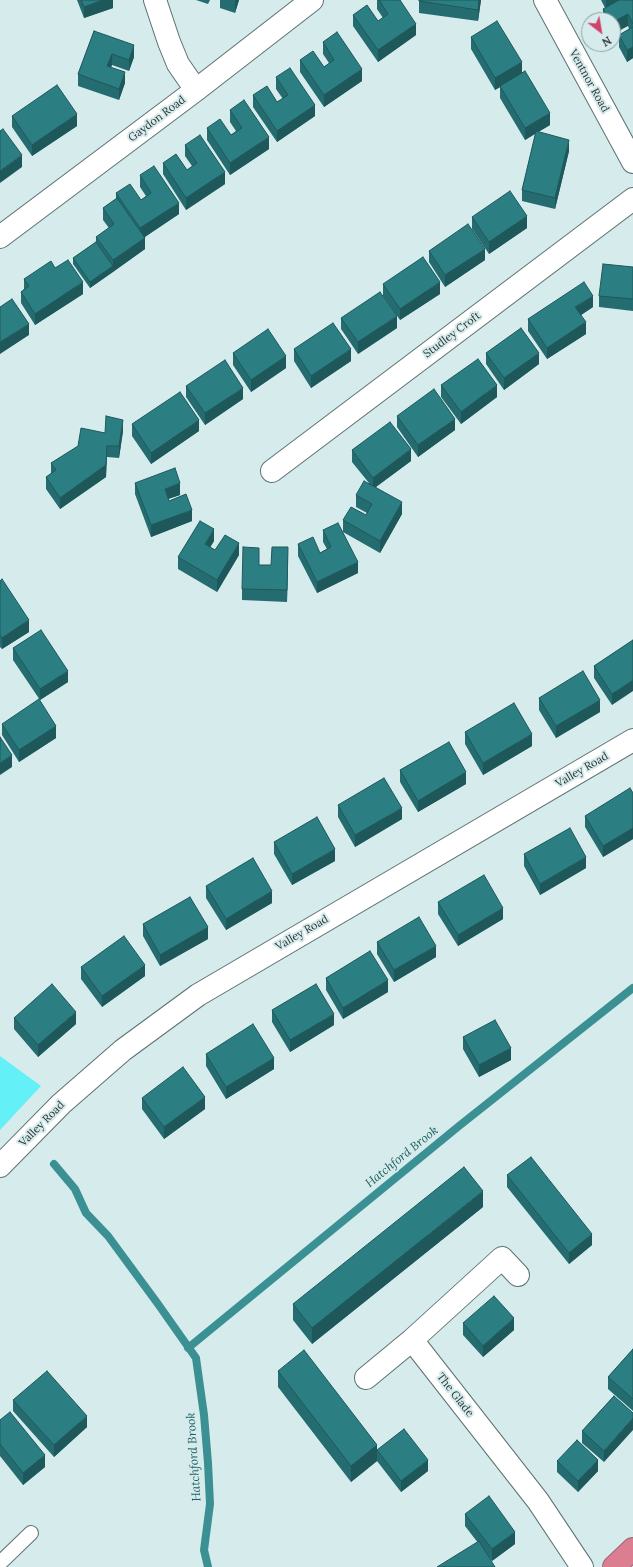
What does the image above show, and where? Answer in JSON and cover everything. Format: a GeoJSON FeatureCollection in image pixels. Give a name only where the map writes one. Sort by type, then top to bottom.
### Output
{"type":"FeatureCollection","features":[{"type":"Feature","properties":{"kind":"highway"},"geometry":{"type":"LineString","coordinates":[[614,1567],[633,1549]]}},
{"type":"Feature","properties":{"kind":"street"},"geometry":{"type":"LineString","coordinates":[[156,0],[169,42],[178,64],[196,90]]}},
{"type":"Feature","properties":{"kind":"street","name":"Gaydon Road"},"geometry":{"type":"LineString","coordinates":[[0,237],[196,90],[312,0]]}},
{"type":"Feature","properties":{"kind":"street","name":"Ventnor Road"},"geometry":{"type":"LineString","coordinates":[[545,0],[633,162]]}},
{"type":"Feature","properties":{"kind":"street","name":"Studley Croft"},"geometry":{"type":"LineString","coordinates":[[272,472],[633,199]]}},
{"type":"Feature","properties":{"kind":"street","name":"Valley Road"},"geometry":{"type":"LineString","coordinates":[[0,1166],[61,1104],[123,1050],[198,995],[633,740]]}},
{"type":"Feature","properties":{"kind":"street"},"geometry":{"type":"LineString","coordinates":[[366,1378],[412,1340],[502,1258],[518,1275]]}},
{"type":"Feature","properties":{"kind":"street","name":"The Glade"},"geometry":{"type":"LineString","coordinates":[[412,1340],[538,1501],[582,1567]]}},
{"type":"Feature","properties":{"kind":"lane"},"geometry":{"type":"LineString","coordinates":[[0,1563],[31,1532]]}},
{"type":"Feature","properties":{"kind":"shaded area"},"geometry":{"type":"Polygon","coordinates":[[[0,1056],[41,1086],[0,1130],[0,1056]]]}},
{"type":"Feature","properties":{"kind":"building"},"geometry":{"type":"Polygon","coordinates":[[[81,0],[103,0],[84,7],[81,0]]]}},
{"type":"Feature","properties":{"kind":"building"},"geometry":{"type":"Polygon","coordinates":[[[379,0],[400,0],[416,24],[378,50],[353,15],[367,5],[378,21],[388,14],[379,0]]]}},
{"type":"Feature","properties":{"kind":"building"},"geometry":{"type":"Polygon","coordinates":[[[419,0],[479,0],[478,10],[419,0]]]}},
{"type":"Feature","properties":{"kind":"building"},"geometry":{"type":"Polygon","coordinates":[[[619,0],[633,0],[633,24],[628,14],[621,18],[621,12],[605,12],[603,9],[619,0]]]}},
{"type":"Feature","properties":{"kind":"building"},"geometry":{"type":"Polygon","coordinates":[[[497,21],[522,62],[495,78],[471,37],[497,21]]]}},
{"type":"Feature","properties":{"kind":"building"},"geometry":{"type":"Polygon","coordinates":[[[633,27],[633,47],[627,50],[621,39],[621,34],[633,27]]]}},
{"type":"Feature","properties":{"kind":"building"},"geometry":{"type":"Polygon","coordinates":[[[94,31],[134,45],[129,60],[112,54],[107,66],[125,72],[119,89],[78,74],[94,31]]]}},
{"type":"Feature","properties":{"kind":"building"},"geometry":{"type":"Polygon","coordinates":[[[337,32],[362,69],[324,95],[300,60],[313,51],[324,67],[334,60],[323,42],[337,32]]]}},
{"type":"Feature","properties":{"kind":"building"},"geometry":{"type":"Polygon","coordinates":[[[290,68],[315,105],[277,131],[253,95],[267,86],[277,102],[288,95],[276,77],[290,68]]]}},
{"type":"Feature","properties":{"kind":"building"},"geometry":{"type":"Polygon","coordinates":[[[525,71],[550,113],[525,128],[500,86],[525,71]]]}},
{"type":"Feature","properties":{"kind":"building"},"geometry":{"type":"Polygon","coordinates":[[[57,85],[77,114],[32,145],[12,116],[57,85]]]}},
{"type":"Feature","properties":{"kind":"building"},"geometry":{"type":"Polygon","coordinates":[[[244,100],[269,137],[230,163],[207,128],[220,119],[231,135],[242,128],[230,110],[244,100]]]}},
{"type":"Feature","properties":{"kind":"building"},"geometry":{"type":"Polygon","coordinates":[[[3,129],[22,155],[0,171],[0,131],[3,129]]]}},
{"type":"Feature","properties":{"kind":"building"},"geometry":{"type":"Polygon","coordinates":[[[536,131],[569,140],[555,198],[522,190],[536,131]]]}},
{"type":"Feature","properties":{"kind":"building"},"geometry":{"type":"Polygon","coordinates":[[[200,135],[225,172],[186,198],[163,163],[176,154],[187,170],[197,163],[185,145],[200,135]]]}},
{"type":"Feature","properties":{"kind":"building"},"geometry":{"type":"Polygon","coordinates":[[[154,166],[179,203],[140,228],[116,193],[130,184],[141,200],[151,193],[140,175],[154,166]]]}},
{"type":"Feature","properties":{"kind":"building"},"geometry":{"type":"Polygon","coordinates":[[[510,191],[527,216],[489,242],[472,217],[510,191]]]}},
{"type":"Feature","properties":{"kind":"building"},"geometry":{"type":"Polygon","coordinates":[[[117,198],[145,238],[113,260],[96,237],[114,224],[103,208],[117,198]]]}},
{"type":"Feature","properties":{"kind":"building"},"geometry":{"type":"Polygon","coordinates":[[[468,224],[485,249],[445,275],[429,251],[468,224]]]}},
{"type":"Feature","properties":{"kind":"building"},"geometry":{"type":"Polygon","coordinates":[[[96,242],[113,266],[90,282],[73,258],[96,242]]]}},
{"type":"Feature","properties":{"kind":"building"},"geometry":{"type":"Polygon","coordinates":[[[423,257],[440,282],[400,309],[383,284],[423,257]]]}},
{"type":"Feature","properties":{"kind":"building"},"geometry":{"type":"Polygon","coordinates":[[[68,260],[83,282],[35,314],[21,292],[29,286],[24,279],[51,261],[55,268],[68,260]]]}},
{"type":"Feature","properties":{"kind":"building"},"geometry":{"type":"Polygon","coordinates":[[[603,264],[633,267],[633,299],[599,296],[603,264]]]}},
{"type":"Feature","properties":{"kind":"building"},"geometry":{"type":"Polygon","coordinates":[[[584,282],[593,296],[575,307],[586,322],[547,348],[528,319],[584,282]]]}},
{"type":"Feature","properties":{"kind":"building"},"geometry":{"type":"Polygon","coordinates":[[[380,292],[397,316],[358,342],[341,318],[380,292]]]}},
{"type":"Feature","properties":{"kind":"building"},"geometry":{"type":"Polygon","coordinates":[[[12,299],[29,324],[0,342],[0,307],[12,299]]]}},
{"type":"Feature","properties":{"kind":"building"},"geometry":{"type":"Polygon","coordinates":[[[333,323],[351,349],[311,376],[294,349],[333,323]]]}},
{"type":"Feature","properties":{"kind":"building"},"geometry":{"type":"Polygon","coordinates":[[[521,328],[539,353],[504,378],[486,353],[521,328]]]}},
{"type":"Feature","properties":{"kind":"building"},"geometry":{"type":"Polygon","coordinates":[[[268,329],[286,356],[251,380],[233,353],[268,329]]]}},
{"type":"Feature","properties":{"kind":"building"},"geometry":{"type":"Polygon","coordinates":[[[478,359],[497,385],[461,412],[441,385],[478,359]]]}},
{"type":"Feature","properties":{"kind":"building"},"geometry":{"type":"Polygon","coordinates":[[[225,360],[243,388],[205,413],[186,386],[225,360]]]}},
{"type":"Feature","properties":{"kind":"building"},"geometry":{"type":"Polygon","coordinates":[[[434,389],[455,419],[418,445],[397,416],[434,389]]]}},
{"type":"Feature","properties":{"kind":"building"},"geometry":{"type":"Polygon","coordinates":[[[180,392],[199,420],[151,453],[132,424],[180,392]]]}},
{"type":"Feature","properties":{"kind":"building"},"geometry":{"type":"Polygon","coordinates":[[[106,416],[123,420],[119,446],[107,446],[106,465],[60,498],[46,477],[56,470],[51,463],[78,446],[81,428],[105,433],[106,416]]]}},
{"type":"Feature","properties":{"kind":"building"},"geometry":{"type":"Polygon","coordinates":[[[390,422],[411,449],[373,478],[352,450],[390,422]]]}},
{"type":"Feature","properties":{"kind":"building"},"geometry":{"type":"Polygon","coordinates":[[[175,468],[180,483],[165,489],[169,501],[186,494],[192,510],[151,525],[135,483],[175,468]]]}},
{"type":"Feature","properties":{"kind":"building"},"geometry":{"type":"Polygon","coordinates":[[[364,481],[402,502],[380,541],[343,520],[351,507],[366,515],[372,504],[356,495],[364,481]]]}},
{"type":"Feature","properties":{"kind":"building"},"geometry":{"type":"Polygon","coordinates":[[[200,521],[214,529],[205,544],[215,550],[225,535],[239,543],[217,580],[178,557],[200,521]]]}},
{"type":"Feature","properties":{"kind":"building"},"geometry":{"type":"Polygon","coordinates":[[[338,523],[358,562],[317,582],[298,544],[313,537],[320,553],[331,547],[323,530],[338,523]]]}},
{"type":"Feature","properties":{"kind":"building"},"geometry":{"type":"Polygon","coordinates":[[[243,547],[259,548],[259,565],[271,565],[272,547],[288,547],[287,590],[242,589],[243,547]]]}},
{"type":"Feature","properties":{"kind":"building"},"geometry":{"type":"Polygon","coordinates":[[[2,579],[29,620],[2,638],[0,635],[0,581],[2,579]]]}},
{"type":"Feature","properties":{"kind":"building"},"geometry":{"type":"Polygon","coordinates":[[[41,630],[68,671],[40,689],[13,648],[41,630]]]}},
{"type":"Feature","properties":{"kind":"building"},"geometry":{"type":"Polygon","coordinates":[[[633,640],[633,680],[612,694],[594,666],[633,640]]]}},
{"type":"Feature","properties":{"kind":"building"},"geometry":{"type":"Polygon","coordinates":[[[583,671],[600,700],[556,726],[539,698],[583,671]]]}},
{"type":"Feature","properties":{"kind":"building"},"geometry":{"type":"Polygon","coordinates":[[[39,699],[56,726],[19,750],[2,724],[39,699]]]}},
{"type":"Feature","properties":{"kind":"building"},"geometry":{"type":"Polygon","coordinates":[[[514,703],[532,734],[483,763],[465,732],[514,703]]]}},
{"type":"Feature","properties":{"kind":"building"},"geometry":{"type":"Polygon","coordinates":[[[0,737],[12,755],[0,763],[0,737]]]}},
{"type":"Feature","properties":{"kind":"building"},"geometry":{"type":"Polygon","coordinates":[[[449,742],[466,772],[418,801],[400,770],[449,742]]]}},
{"type":"Feature","properties":{"kind":"building"},"geometry":{"type":"Polygon","coordinates":[[[384,778],[402,808],[355,835],[338,805],[384,778]]]}},
{"type":"Feature","properties":{"kind":"building"},"geometry":{"type":"Polygon","coordinates":[[[630,788],[633,793],[633,828],[603,846],[585,816],[630,788]]]}},
{"type":"Feature","properties":{"kind":"building"},"geometry":{"type":"Polygon","coordinates":[[[317,817],[335,849],[292,874],[274,842],[317,817]]]}},
{"type":"Feature","properties":{"kind":"building"},"geometry":{"type":"Polygon","coordinates":[[[570,828],[586,857],[540,884],[524,854],[570,828]]]}},
{"type":"Feature","properties":{"kind":"building"},"geometry":{"type":"Polygon","coordinates":[[[253,858],[272,891],[226,919],[206,886],[253,858]]]}},
{"type":"Feature","properties":{"kind":"building"},"geometry":{"type":"Polygon","coordinates":[[[484,875],[503,908],[458,935],[438,902],[484,875]]]}},
{"type":"Feature","properties":{"kind":"building"},"geometry":{"type":"Polygon","coordinates":[[[190,897],[208,927],[160,955],[143,924],[190,897]]]}},
{"type":"Feature","properties":{"kind":"building"},"geometry":{"type":"Polygon","coordinates":[[[419,917],[436,946],[394,970],[377,942],[419,917]]]}},
{"type":"Feature","properties":{"kind":"building"},"geometry":{"type":"Polygon","coordinates":[[[124,936],[145,965],[102,996],[81,967],[124,936]]]}},
{"type":"Feature","properties":{"kind":"building"},"geometry":{"type":"Polygon","coordinates":[[[370,951],[388,980],[343,1008],[326,978],[370,951]]]}},
{"type":"Feature","properties":{"kind":"building"},"geometry":{"type":"Polygon","coordinates":[[[52,984],[76,1012],[38,1045],[14,1018],[52,984]]]}},
{"type":"Feature","properties":{"kind":"building"},"geometry":{"type":"Polygon","coordinates":[[[316,984],[334,1014],[290,1040],[272,1010],[316,984]]]}},
{"type":"Feature","properties":{"kind":"building"},"geometry":{"type":"Polygon","coordinates":[[[495,1020],[511,1048],[479,1065],[463,1037],[495,1020]]]}},
{"type":"Feature","properties":{"kind":"building"},"geometry":{"type":"Polygon","coordinates":[[[253,1024],[274,1058],[226,1087],[206,1054],[253,1024]]]}},
{"type":"Feature","properties":{"kind":"building"},"geometry":{"type":"Polygon","coordinates":[[[183,1067],[205,1097],[164,1127],[142,1098],[183,1067]]]}},
{"type":"Feature","properties":{"kind":"building"},"geometry":{"type":"Polygon","coordinates":[[[531,1157],[592,1234],[569,1253],[507,1175],[531,1157]]]}},
{"type":"Feature","properties":{"kind":"building"},"geometry":{"type":"Polygon","coordinates":[[[464,1167],[483,1191],[312,1328],[293,1304],[464,1167]]]}},
{"type":"Feature","properties":{"kind":"building"},"geometry":{"type":"Polygon","coordinates":[[[494,1296],[514,1318],[483,1346],[463,1323],[494,1296]]]}},
{"type":"Feature","properties":{"kind":"building"},"geometry":{"type":"Polygon","coordinates":[[[633,1349],[633,1399],[608,1377],[633,1349]]]}},
{"type":"Feature","properties":{"kind":"building"},"geometry":{"type":"Polygon","coordinates":[[[304,1350],[377,1445],[351,1466],[278,1371],[304,1350]]]}},
{"type":"Feature","properties":{"kind":"building"},"geometry":{"type":"Polygon","coordinates":[[[47,1371],[87,1416],[54,1445],[13,1400],[47,1371]]]}},
{"type":"Feature","properties":{"kind":"building"},"geometry":{"type":"Polygon","coordinates":[[[614,1396],[633,1413],[633,1418],[604,1451],[582,1431],[614,1396]]]}},
{"type":"Feature","properties":{"kind":"building"},"geometry":{"type":"Polygon","coordinates":[[[10,1412],[45,1455],[23,1473],[0,1444],[0,1420],[10,1412]]]}},
{"type":"Feature","properties":{"kind":"building"},"geometry":{"type":"Polygon","coordinates":[[[404,1429],[428,1460],[401,1481],[377,1450],[404,1429]]]}},
{"type":"Feature","properties":{"kind":"building"},"geometry":{"type":"Polygon","coordinates":[[[577,1440],[598,1460],[578,1481],[557,1461],[577,1440]]]}},
{"type":"Feature","properties":{"kind":"building"},"geometry":{"type":"Polygon","coordinates":[[[489,1496],[515,1532],[492,1549],[465,1514],[489,1496]]]}},
{"type":"Feature","properties":{"kind":"building"},"geometry":{"type":"Polygon","coordinates":[[[479,1541],[495,1567],[437,1567],[479,1541]]]}},
{"type":"Feature","properties":{"kind":"waterway","name":"Hatchford Brook"},"geometry":{"type":"LineString","coordinates":[[188,1348],[459,1126],[633,988]]}},
{"type":"Feature","properties":{"kind":"waterway","name":"Hatchford Brook"},"geometry":{"type":"LineString","coordinates":[[54,1164],[75,1189],[86,1213],[108,1236],[196,1358],[204,1415],[208,1463],[210,1504],[204,1550],[208,1567]]}}]}
